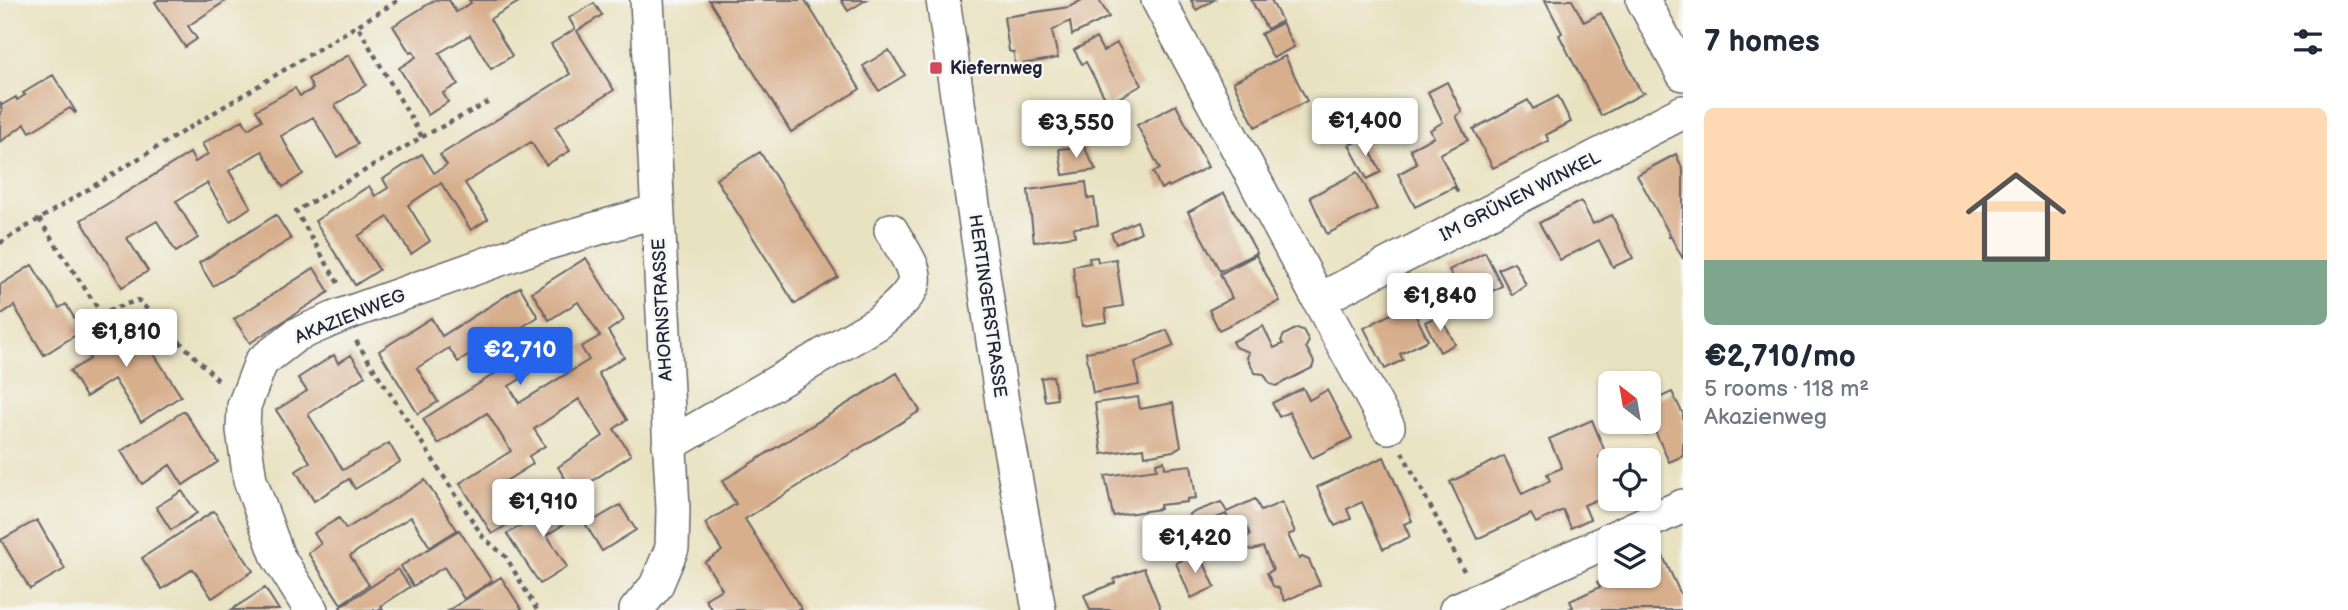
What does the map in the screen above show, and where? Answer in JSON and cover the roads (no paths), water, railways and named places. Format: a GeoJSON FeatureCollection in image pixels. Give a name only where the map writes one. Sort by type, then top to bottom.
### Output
{"type":"FeatureCollection","features":[{"type":"Feature","properties":{"kind":"street","name":"AHORNSTRASSE"},"geometry":{"type":"LineString","coordinates":[[636,610],[656,586],[672,548],[673,509],[647,0]]}},
{"type":"Feature","properties":{"kind":"street","name":"HERTINGERSTRASSE"},"geometry":{"type":"LineString","coordinates":[[943,0],[1003,409],[1039,610]]}},
{"type":"Feature","properties":{"kind":"street"},"geometry":{"type":"LineString","coordinates":[[1158,0],[1388,427]]}},
{"type":"Feature","properties":{"kind":"street"},"geometry":{"type":"LineString","coordinates":[[1643,0],[1683,74]]}},
{"type":"Feature","properties":{"kind":"street","name":"IM GRÜNEN WINKEL"},"geometry":{"type":"LineString","coordinates":[[1319,300],[1683,112]]}},
{"type":"Feature","properties":{"kind":"street","name":"AKAZIENWEG"},"geometry":{"type":"LineString","coordinates":[[311,610],[278,557],[250,480],[243,430],[244,406],[261,362],[296,335],[347,314],[537,246],[657,211]]}},
{"type":"Feature","properties":{"kind":"street"},"geometry":{"type":"LineString","coordinates":[[669,444],[878,323],[907,298],[915,282],[913,266],[891,229]]}},
{"type":"Feature","properties":{"kind":"street"},"geometry":{"type":"LineString","coordinates":[[1641,525],[1683,506]]}},
{"type":"Feature","properties":{"kind":"street"},"geometry":{"type":"LineString","coordinates":[[1467,605],[1598,545]]}},
{"type":"Feature","properties":{"kind":"place","name":"Kiefernweg"},"geometry":{"type":"Point","coordinates":[936,68]}}]}
